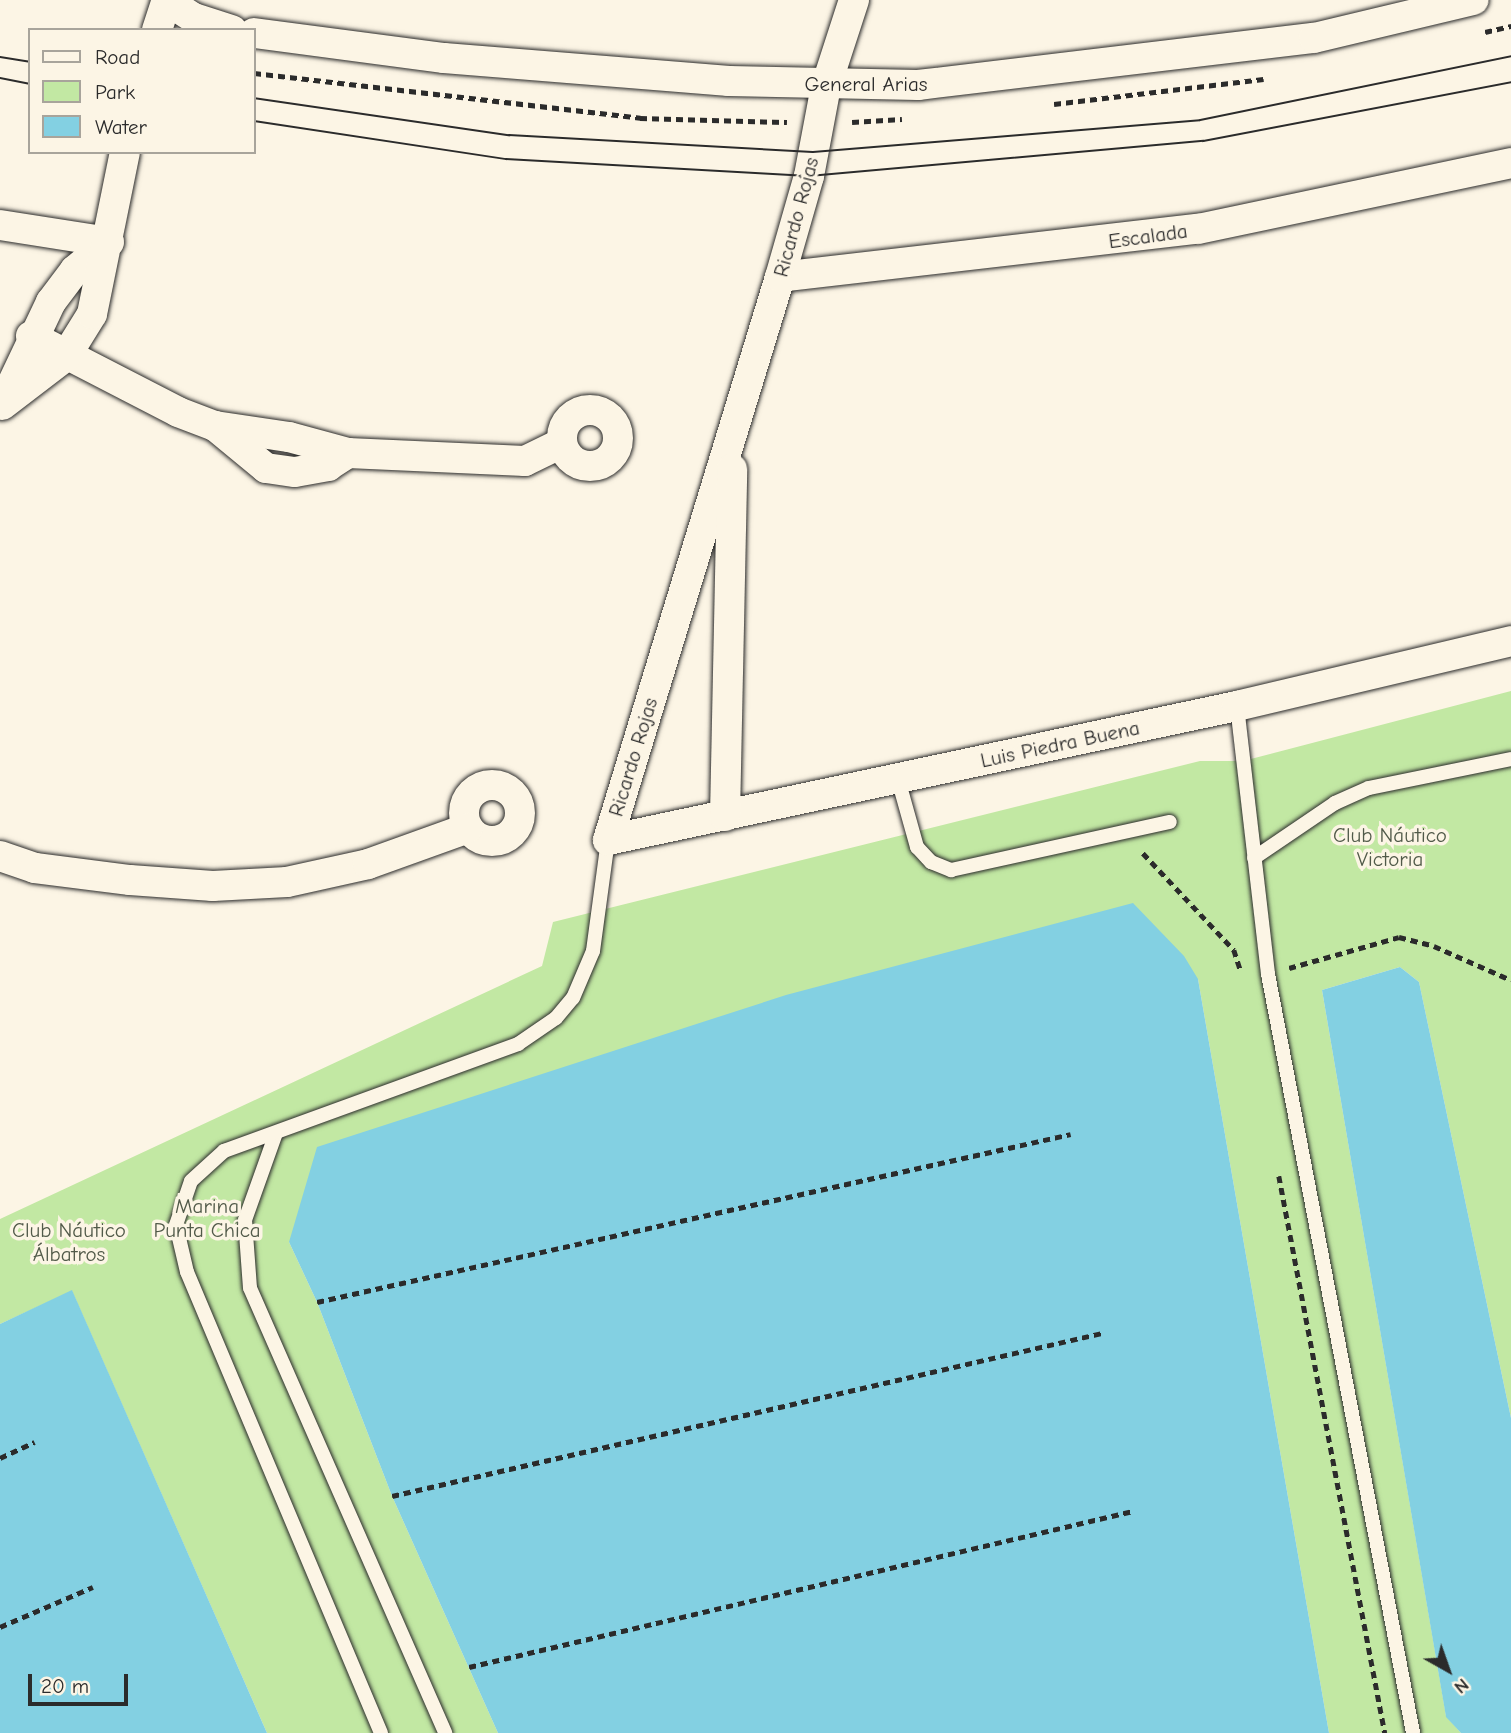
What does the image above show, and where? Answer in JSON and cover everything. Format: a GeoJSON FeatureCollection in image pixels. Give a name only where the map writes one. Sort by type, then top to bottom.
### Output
{"type":"FeatureCollection","features":[{"type":"Feature","properties":{"kind":"street"},"geometry":{"type":"LineString","coordinates":[[157,28],[166,0],[194,18],[226,28]]}},
{"type":"Feature","properties":{"kind":"street","name":"Ricardo Rojas"},"geometry":{"type":"LineString","coordinates":[[608,840],[780,276],[809,176],[825,86],[854,0]]}},
{"type":"Feature","properties":{"kind":"street","name":"General Arias"},"geometry":{"type":"LineString","coordinates":[[256,33],[444,58],[825,86],[918,85],[1181,57],[1314,38],[1474,0]]}},
{"type":"Feature","properties":{"kind":"street"},"geometry":{"type":"LineString","coordinates":[[1,407],[66,356],[92,314],[109,242],[125,154]]}},
{"type":"Feature","properties":{"kind":"street","name":"Escalada"},"geometry":{"type":"LineString","coordinates":[[780,276],[1198,229],[1511,163]]}},
{"type":"Feature","properties":{"kind":"street"},"geometry":{"type":"LineString","coordinates":[[0,225],[109,242]]}},
{"type":"Feature","properties":{"kind":"street"},"geometry":{"type":"LineString","coordinates":[[1,407],[31,336],[51,302],[75,271],[109,242]]}},
{"type":"Feature","properties":{"kind":"street"},"geometry":{"type":"LineString","coordinates":[[31,336],[66,356],[215,426],[289,438],[348,453],[524,461],[562,443]]}},
{"type":"Feature","properties":{"kind":"street","name":"Ricardo Rojas"},"geometry":{"type":"LineString","coordinates":[[724,816],[732,433]]}},
{"type":"Feature","properties":{"kind":"street","name":"Luis Piedra Buena"},"geometry":{"type":"LineString","coordinates":[[608,840],[1237,706],[1511,641]]}},
{"type":"Feature","properties":{"kind":"street"},"geometry":{"type":"LineString","coordinates":[[0,856],[34,868],[130,880],[213,886],[287,882],[368,864],[468,828]]}},
{"type":"Feature","properties":{"kind":"lane"},"geometry":{"type":"LineString","coordinates":[[1237,706],[1268,974],[1413,1733]]}},
{"type":"Feature","properties":{"kind":"lane"},"geometry":{"type":"LineString","coordinates":[[1254,858],[1335,803],[1369,788],[1511,759]]}},
{"type":"Feature","properties":{"kind":"lane"},"geometry":{"type":"LineString","coordinates":[[898,779],[917,847],[931,862],[951,870],[1170,822]]}},
{"type":"Feature","properties":{"kind":"lane"},"geometry":{"type":"LineString","coordinates":[[381,1733],[187,1272],[176,1225],[191,1181],[224,1152],[518,1044],[556,1018],[573,998],[593,951],[608,840]]}},
{"type":"Feature","properties":{"kind":"lane"},"geometry":{"type":"LineString","coordinates":[[276,1133],[245,1220],[250,1288],[445,1733]]}},
{"type":"Feature","properties":{"kind":"path"},"geometry":{"type":"LineString","coordinates":[[1124,832],[1234,950],[1244,980]]}},
{"type":"Feature","properties":{"kind":"path"},"geometry":{"type":"LineString","coordinates":[[1268,974],[1399,937],[1434,946],[1511,981]]}},
{"type":"Feature","properties":{"kind":"path"},"geometry":{"type":"LineString","coordinates":[[317,1302],[1071,1135]]}},
{"type":"Feature","properties":{"kind":"path"},"geometry":{"type":"LineString","coordinates":[[1278,1169],[1384,1733]]}},
{"type":"Feature","properties":{"kind":"path"},"geometry":{"type":"LineString","coordinates":[[392,1496],[1102,1332]]}},
{"type":"Feature","properties":{"kind":"path"},"geometry":{"type":"LineString","coordinates":[[0,1458],[35,1442]]}},
{"type":"Feature","properties":{"kind":"path"},"geometry":{"type":"LineString","coordinates":[[469,1667],[1133,1511]]}},
{"type":"Feature","properties":{"kind":"path"},"geometry":{"type":"LineString","coordinates":[[0,1628],[93,1587]]}},
{"type":"Feature","properties":{"kind":"green space"},"geometry":{"type":"Polygon","coordinates":[[[1511,691],[1511,1418],[1419,982],[1400,967],[1322,990],[1446,1716],[1461,1733],[1329,1733],[1198,979],[289,1242],[317,1302],[392,1496],[498,1733],[267,1733],[72,1291],[0,1324],[0,1219],[542,966],[553,922],[1200,761],[1243,761],[1511,691]]]}},
{"type":"Feature","properties":{"kind":"water"},"geometry":{"type":"Polygon","coordinates":[[[1133,903],[1184,956],[1198,979],[1329,1733],[498,1733],[392,1496],[317,1302],[289,1242],[317,1147],[786,995],[1133,903]]]}},
{"type":"Feature","properties":{"kind":"water"},"geometry":{"type":"Polygon","coordinates":[[[1400,967],[1419,982],[1511,1418],[1511,1733],[1461,1733],[1446,1717],[1322,990],[1400,967]]]}},
{"type":"Feature","properties":{"kind":"water"},"geometry":{"type":"Polygon","coordinates":[[[72,1290],[267,1733],[0,1733],[0,1324],[72,1290]]]}},
{"type":"Feature","properties":{"kind":"tram line"},"geometry":{"type":"LineString","coordinates":[[256,98],[509,135],[813,152],[1200,120],[1511,56]]}},
{"type":"Feature","properties":{"kind":"tram line"},"geometry":{"type":"LineString","coordinates":[[0,57],[28,62]]}},
{"type":"Feature","properties":{"kind":"tram line"},"geometry":{"type":"LineString","coordinates":[[0,78],[28,84]]}},
{"type":"Feature","properties":{"kind":"tram line"},"geometry":{"type":"LineString","coordinates":[[256,121],[506,159],[809,176],[1203,141],[1511,82]]}},
{"type":"Feature","properties":{"kind":"park label","name":"Club Náutico Victoria"},"geometry":{"type":"Point","coordinates":[1390,847]}},
{"type":"Feature","properties":{"kind":"park label","name":"Marina Punta Chica"},"geometry":{"type":"Point","coordinates":[207,1218]}},
{"type":"Feature","properties":{"kind":"park label","name":"Club Náutico Álbatros"},"geometry":{"type":"Point","coordinates":[69,1242]}}]}
